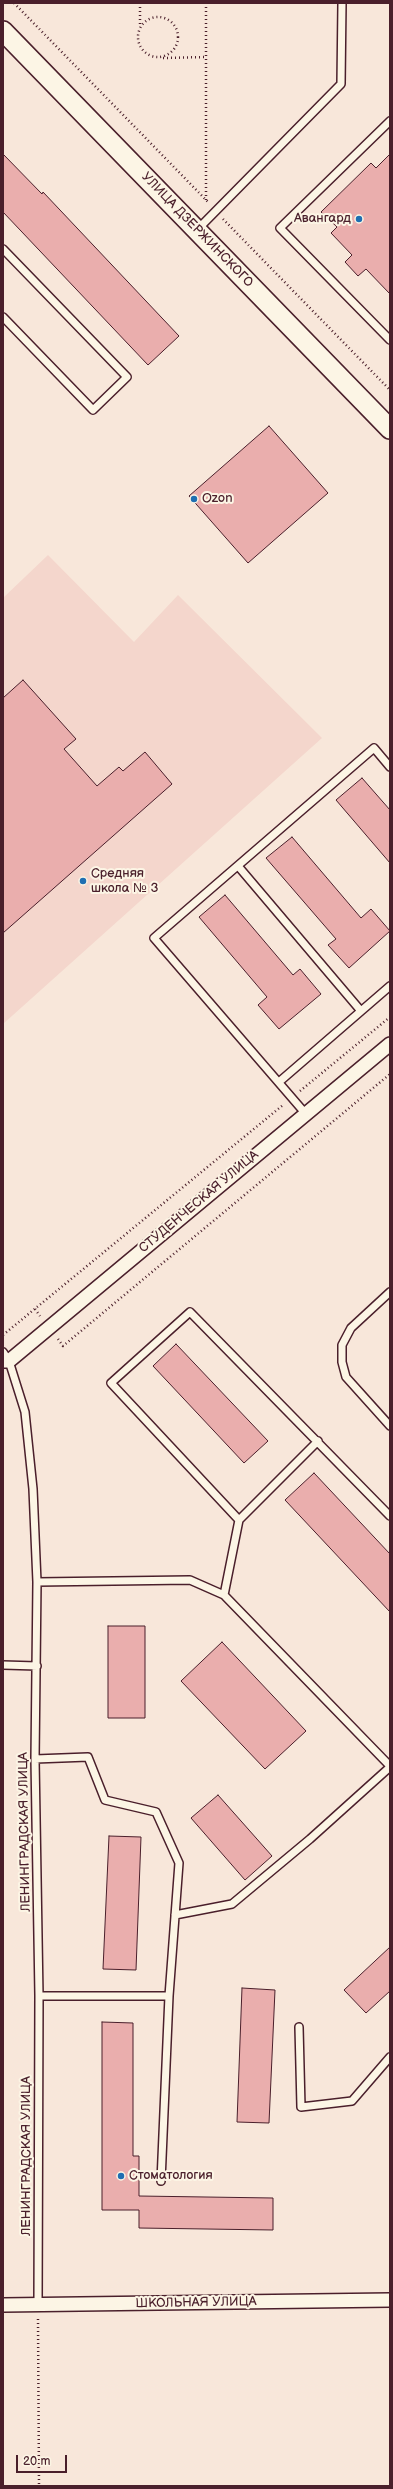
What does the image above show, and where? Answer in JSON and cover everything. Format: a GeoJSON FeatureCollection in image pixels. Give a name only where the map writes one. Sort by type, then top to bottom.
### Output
{"type":"FeatureCollection","features":[{"type":"Feature","properties":{"kind":"street","name":"УЛИЦА ДЗЕРЖИНСКОГО"},"geometry":{"type":"LineString","coordinates":[[3,31],[390,429]]}},
{"type":"Feature","properties":{"kind":"street","name":"СТУДЕНЧЕСКАЯ УЛИЦА"},"geometry":{"type":"LineString","coordinates":[[5,1358],[49,1328],[305,1113],[390,1044]]}},
{"type":"Feature","properties":{"kind":"street","name":"ШКОЛЬНАЯ УЛИЦА"},"geometry":{"type":"LineString","coordinates":[[3,2305],[390,2300]]}},
{"type":"Feature","properties":{"kind":"lane"},"geometry":{"type":"LineString","coordinates":[[196,230],[341,84],[342,3]]}},
{"type":"Feature","properties":{"kind":"lane"},"geometry":{"type":"LineString","coordinates":[[390,120],[280,228],[390,340]]}},
{"type":"Feature","properties":{"kind":"lane"},"geometry":{"type":"LineString","coordinates":[[3,249],[127,377],[93,410],[3,317]]}},
{"type":"Feature","properties":{"kind":"lane"},"geometry":{"type":"LineString","coordinates":[[305,1113],[154,938],[374,748],[390,767]]}},
{"type":"Feature","properties":{"kind":"lane"},"geometry":{"type":"LineString","coordinates":[[238,866],[361,1011]]}},
{"type":"Feature","properties":{"kind":"lane"},"geometry":{"type":"LineString","coordinates":[[279,1082],[390,986]]}},
{"type":"Feature","properties":{"kind":"lane"},"geometry":{"type":"LineString","coordinates":[[390,1292],[351,1328],[342,1345],[342,1362],[346,1377],[390,1426]]}},
{"type":"Feature","properties":{"kind":"lane"},"geometry":{"type":"LineString","coordinates":[[238,1520],[111,1383],[190,1312],[390,1516]]}},
{"type":"Feature","properties":{"kind":"lane","name":"ЛЕНИНГРАДСКАЯ УЛИЦА"},"geometry":{"type":"LineString","coordinates":[[5,1358],[25,1412],[33,1489],[37,1582],[35,1759],[39,1996],[38,2305]]}},
{"type":"Feature","properties":{"kind":"lane"},"geometry":{"type":"LineString","coordinates":[[224,1595],[238,1520],[318,1441]]}},
{"type":"Feature","properties":{"kind":"lane"},"geometry":{"type":"LineString","coordinates":[[37,1582],[190,1580],[224,1595],[390,1767],[310,1838],[232,1904],[175,1915]]}},
{"type":"Feature","properties":{"kind":"lane"},"geometry":{"type":"LineString","coordinates":[[3,1665],[37,1666]]}},
{"type":"Feature","properties":{"kind":"lane"},"geometry":{"type":"LineString","coordinates":[[35,1759],[88,1757],[106,1800],[156,1812],[179,1863],[169,1996],[161,2182]]}},
{"type":"Feature","properties":{"kind":"lane"},"geometry":{"type":"LineString","coordinates":[[39,1996],[169,1996]]}},
{"type":"Feature","properties":{"kind":"lane"},"geometry":{"type":"LineString","coordinates":[[299,2027],[300,2107],[352,2101],[390,2057]]}},
{"type":"Feature","properties":{"kind":"path"},"geometry":{"type":"LineString","coordinates":[[14,3],[390,390]]}},
{"type":"Feature","properties":{"kind":"path"},"geometry":{"type":"LineString","coordinates":[[140,3],[140,26],[137,35],[138,44],[143,52],[151,57],[160,58],[206,57]]}},
{"type":"Feature","properties":{"kind":"path"},"geometry":{"type":"LineString","coordinates":[[206,3],[206,200]]}},
{"type":"Feature","properties":{"kind":"path"},"geometry":{"type":"LineString","coordinates":[[140,26],[147,20],[156,17],[165,18],[173,23],[178,31],[178,40],[175,48],[169,55],[160,58]]}},
{"type":"Feature","properties":{"kind":"path"},"geometry":{"type":"LineString","coordinates":[[3,1335],[390,1017]]}},
{"type":"Feature","properties":{"kind":"path"},"geometry":{"type":"LineString","coordinates":[[34,1309],[63,1346],[390,1074]]}},
{"type":"Feature","properties":{"kind":"path"},"geometry":{"type":"LineString","coordinates":[[38,2305],[39,2486]]}},
{"type":"Feature","properties":{"kind":"shaded area","name":"Средняя школа № 3"},"geometry":{"type":"Polygon","coordinates":[[[48,555],[134,642],[178,595],[322,738],[3,1024],[3,598],[48,555]]]}},
{"type":"Feature","properties":{"kind":"building"},"geometry":{"type":"Polygon","coordinates":[[[3,154],[42,194],[43,192],[179,336],[148,365],[3,212],[3,154]]]}},
{"type":"Feature","properties":{"kind":"building","name":"Авангард"},"geometry":{"type":"Polygon","coordinates":[[[390,154],[390,294],[366,269],[358,276],[345,262],[352,255],[331,233],[337,227],[321,212],[371,163],[376,168],[390,154]]]}},
{"type":"Feature","properties":{"kind":"building"},"geometry":{"type":"Polygon","coordinates":[[[269,426],[328,493],[248,563],[189,496],[269,426]]]}},
{"type":"Feature","properties":{"kind":"building"},"geometry":{"type":"Polygon","coordinates":[[[23,680],[76,739],[64,749],[97,786],[119,767],[123,771],[145,752],[172,784],[3,933],[3,698],[23,680]]]}},
{"type":"Feature","properties":{"kind":"building"},"geometry":{"type":"Polygon","coordinates":[[[362,778],[390,810],[390,863],[336,800],[362,778]]]}},
{"type":"Feature","properties":{"kind":"building"},"geometry":{"type":"Polygon","coordinates":[[[292,837],[361,918],[371,909],[390,931],[349,968],[328,945],[336,939],[266,858],[292,837]]]}},
{"type":"Feature","properties":{"kind":"building"},"geometry":{"type":"Polygon","coordinates":[[[225,895],[293,975],[300,969],[321,994],[279,1029],[258,1005],[267,997],[199,917],[225,895]]]}},
{"type":"Feature","properties":{"kind":"building"},"geometry":{"type":"Polygon","coordinates":[[[176,1344],[268,1441],[244,1463],[153,1366],[176,1344]]]}},
{"type":"Feature","properties":{"kind":"building"},"geometry":{"type":"Polygon","coordinates":[[[314,1473],[390,1554],[390,1612],[285,1500],[314,1473]]]}},
{"type":"Feature","properties":{"kind":"building"},"geometry":{"type":"Polygon","coordinates":[[[108,1626],[145,1626],[145,1718],[108,1718],[108,1626]]]}},
{"type":"Feature","properties":{"kind":"building"},"geometry":{"type":"Polygon","coordinates":[[[222,1642],[306,1731],[265,1769],[181,1681],[222,1642]]]}},
{"type":"Feature","properties":{"kind":"building"},"geometry":{"type":"Polygon","coordinates":[[[218,1795],[272,1856],[245,1880],[191,1818],[218,1795]]]}},
{"type":"Feature","properties":{"kind":"building"},"geometry":{"type":"Polygon","coordinates":[[[109,1836],[141,1837],[136,1970],[103,1969],[109,1836]]]}},
{"type":"Feature","properties":{"kind":"building"},"geometry":{"type":"Polygon","coordinates":[[[390,1947],[390,1991],[366,2013],[344,1990],[390,1947]]]}},
{"type":"Feature","properties":{"kind":"building"},"geometry":{"type":"Polygon","coordinates":[[[242,1988],[275,1990],[269,2123],[237,2122],[242,1988]]]}},
{"type":"Feature","properties":{"kind":"building"},"geometry":{"type":"Polygon","coordinates":[[[102,2022],[133,2023],[133,2156],[139,2156],[139,2196],[273,2198],[273,2230],[139,2228],[139,2210],[102,2210],[102,2022]]]}},
{"type":"Feature","properties":{"kind":"place","name":"Авангард"},"geometry":{"type":"Point","coordinates":[359,219]}},
{"type":"Feature","properties":{"kind":"place","name":"Ozon"},"geometry":{"type":"Point","coordinates":[194,499]}},
{"type":"Feature","properties":{"kind":"place","name":"Средняя школа № 3"},"geometry":{"type":"Point","coordinates":[83,881]}},
{"type":"Feature","properties":{"kind":"place","name":"Стоматология"},"geometry":{"type":"Point","coordinates":[121,2176]}}]}
